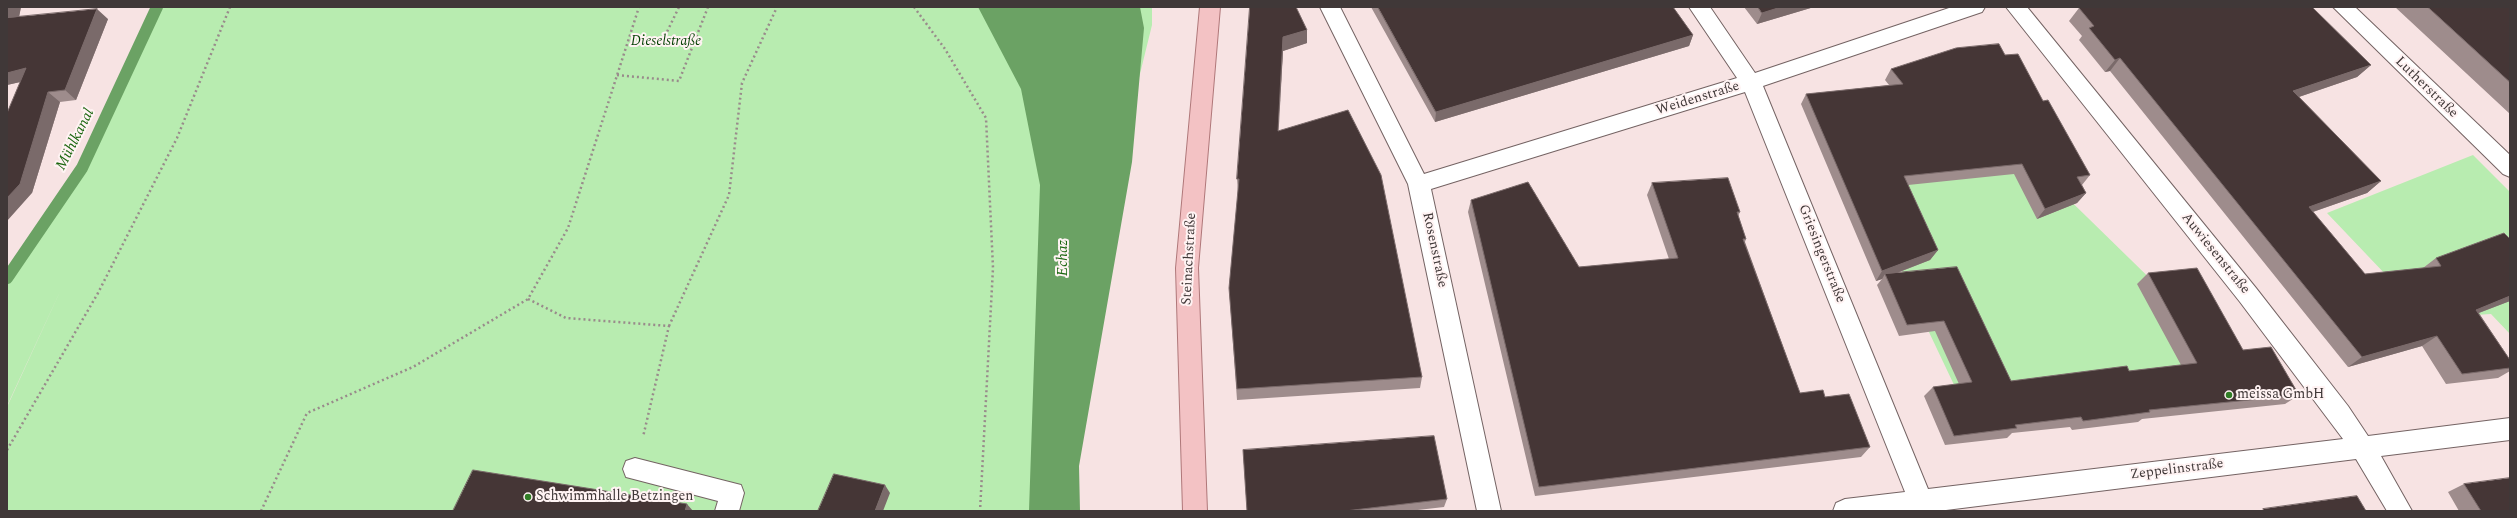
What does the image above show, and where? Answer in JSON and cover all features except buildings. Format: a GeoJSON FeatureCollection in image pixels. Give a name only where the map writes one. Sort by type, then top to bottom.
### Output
{"type":"FeatureCollection","features":[{"type":"Feature","properties":{"kind":"main road","name":"Steinachstraße"},"geometry":{"type":"LineString","coordinates":[[1195,511],[1189,382],[1187,268],[1210,7]]}},
{"type":"Feature","properties":{"kind":"street","name":"Rosenstraße"},"geometry":{"type":"LineString","coordinates":[[1330,7],[1420,184],[1489,511]]}},
{"type":"Feature","properties":{"kind":"street","name":"Griesingerstraße"},"geometry":{"type":"LineString","coordinates":[[1699,7],[1751,82],[1923,506]]}},
{"type":"Feature","properties":{"kind":"street","name":"Weidenstraße"},"geometry":{"type":"LineString","coordinates":[[1420,184],[1751,82],[1975,7]]}},
{"type":"Feature","properties":{"kind":"street","name":"Auwiesenstraße"},"geometry":{"type":"LineString","coordinates":[[2016,7],[2248,295],[2340,414],[2363,448],[2400,511]]}},
{"type":"Feature","properties":{"kind":"street","name":"Lutherstraße"},"geometry":{"type":"LineString","coordinates":[[2343,7],[2510,168]]}},
{"type":"Feature","properties":{"kind":"street","name":"Zeppelinstraße"},"geometry":{"type":"LineString","coordinates":[[1845,511],[1923,506],[2510,430]]}},
{"type":"Feature","properties":{"kind":"street"},"geometry":{"type":"LineString","coordinates":[[635,469],[732,493],[727,511]]}},
{"type":"Feature","properties":{"kind":"path"},"geometry":{"type":"LineString","coordinates":[[7,450],[98,293],[177,138],[230,7]]}},
{"type":"Feature","properties":{"kind":"path"},"geometry":{"type":"LineString","coordinates":[[261,511],[307,413],[413,367],[528,299],[568,228],[639,7]]}},
{"type":"Feature","properties":{"kind":"path"},"geometry":{"type":"LineString","coordinates":[[665,36],[679,7]]}},
{"type":"Feature","properties":{"kind":"path"},"geometry":{"type":"LineString","coordinates":[[617,75],[679,81],[708,7]]}},
{"type":"Feature","properties":{"kind":"path"},"geometry":{"type":"LineString","coordinates":[[635,469],[669,326],[729,195],[742,83],[777,7]]}},
{"type":"Feature","properties":{"kind":"path"},"geometry":{"type":"LineString","coordinates":[[914,7],[945,49],[986,118],[993,268],[980,511]]}},
{"type":"Feature","properties":{"kind":"path"},"geometry":{"type":"LineString","coordinates":[[528,299],[566,318],[669,326]]}},
{"type":"Feature","properties":{"kind":"green space","name":"Dieselstraße"},"geometry":{"type":"Polygon","coordinates":[[[161,7],[1152,7],[1152,25],[1097,249],[1060,511],[7,511],[7,407],[63,285],[7,406],[7,285],[85,168],[161,7]]]}},
{"type":"Feature","properties":{"kind":"green space"},"geometry":{"type":"Polygon","coordinates":[[[2473,155],[2510,192],[2510,334],[2491,314],[2427,318],[2327,213],[2473,155]]]}},
{"type":"Feature","properties":{"kind":"green space"},"geometry":{"type":"Polygon","coordinates":[[[1856,163],[2045,176],[2172,300],[2233,384],[1965,408],[1918,309],[1856,163]]]}},
{"type":"Feature","properties":{"kind":"water","name":"Echaz"},"geometry":{"type":"Polygon","coordinates":[[[978,7],[1140,7],[1144,28],[1132,162],[1079,466],[1080,511],[1029,511],[1040,185],[1021,89],[978,7]]]}},
{"type":"Feature","properties":{"kind":"waterway","name":"Mühlkanal"},"geometry":{"type":"LineString","coordinates":[[7,278],[82,168],[157,7]]}},
{"type":"Feature","properties":{"kind":"place","name":"meissa GmbH"},"geometry":{"type":"Point","coordinates":[2229,395]}},
{"type":"Feature","properties":{"kind":"place","name":"Schwimmhalle Betzingen"},"geometry":{"type":"Point","coordinates":[528,497]}}]}
